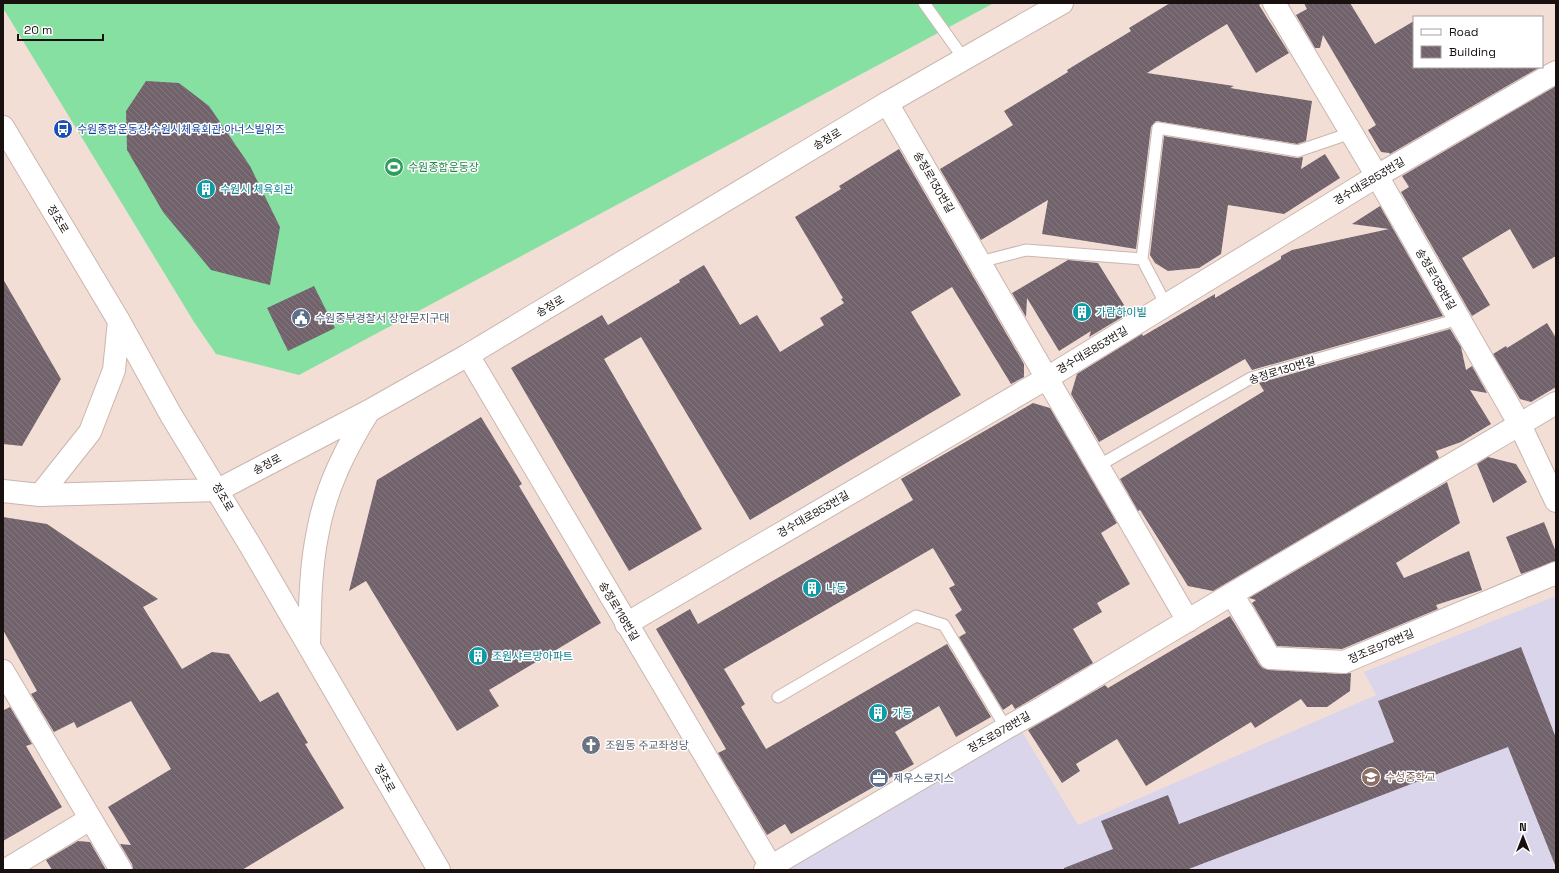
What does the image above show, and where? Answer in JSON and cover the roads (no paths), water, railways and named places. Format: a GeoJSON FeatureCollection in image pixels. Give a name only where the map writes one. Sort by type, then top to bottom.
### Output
{"type":"FeatureCollection","features":[{"type":"Feature","properties":{"kind":"street","name":"송정로"},"geometry":{"type":"LineString","coordinates":[[3,491],[40,495],[218,490],[369,411],[468,355],[887,103],[1062,3]]}},
{"type":"Feature","properties":{"kind":"street","name":"송정로138번길"},"geometry":{"type":"LineString","coordinates":[[1274,3],[1377,176],[1520,425],[1556,501]]}},
{"type":"Feature","properties":{"kind":"street","name":"경수대로853번길"},"geometry":{"type":"LineString","coordinates":[[626,624],[1047,378],[1377,176],[1556,72]]}},
{"type":"Feature","properties":{"kind":"street","name":"송정로130번길"},"geometry":{"type":"LineString","coordinates":[[887,103],[1188,621]]}},
{"type":"Feature","properties":{"kind":"street","name":"정조로"},"geometry":{"type":"LineString","coordinates":[[3,127],[119,321],[172,415],[218,490],[440,870]]}},
{"type":"Feature","properties":{"kind":"street"},"geometry":{"type":"LineString","coordinates":[[40,495],[90,432],[114,370],[119,321]]}},
{"type":"Feature","properties":{"kind":"street","name":"송정로118번길"},"geometry":{"type":"LineString","coordinates":[[468,355],[770,869]]}},
{"type":"Feature","properties":{"kind":"street","name":"정조로978번길"},"geometry":{"type":"LineString","coordinates":[[770,869],[1556,403]]}},
{"type":"Feature","properties":{"kind":"street"},"geometry":{"type":"LineString","coordinates":[[309,647],[311,581],[318,530],[330,485],[349,444],[369,411]]}},
{"type":"Feature","properties":{"kind":"street","name":"정조로978번길"},"geometry":{"type":"LineString","coordinates":[[1232,594],[1270,658],[1344,662],[1556,573]]}},
{"type":"Feature","properties":{"kind":"street"},"geometry":{"type":"LineString","coordinates":[[3,671],[121,870]]}},
{"type":"Feature","properties":{"kind":"street"},"geometry":{"type":"LineString","coordinates":[[6,870],[90,819]]}},
{"type":"Feature","properties":{"kind":"lane"},"geometry":{"type":"LineString","coordinates":[[924,3],[964,59]]}},
{"type":"Feature","properties":{"kind":"lane"},"geometry":{"type":"LineString","coordinates":[[1166,305],[1142,259],[1158,128],[1298,151],[1351,133]]}},
{"type":"Feature","properties":{"kind":"lane"},"geometry":{"type":"LineString","coordinates":[[980,262],[1026,250],[1142,259]]}},
{"type":"Feature","properties":{"kind":"lane","name":"송정로130번길"},"geometry":{"type":"LineString","coordinates":[[1098,466],[1251,378],[1459,319]]}},
{"type":"Feature","properties":{"kind":"lane"},"geometry":{"type":"LineString","coordinates":[[778,697],[916,616],[944,626],[1006,728]]}},
{"type":"Feature","properties":{"kind":"place","name":"수원종합운동장.수원시체육회관.아너스빌위즈"},"geometry":{"type":"Point","coordinates":[63,129]}},
{"type":"Feature","properties":{"kind":"place","name":"수원종합운동장"},"geometry":{"type":"Point","coordinates":[394,167]}},
{"type":"Feature","properties":{"kind":"place","name":"수원시 체육회관"},"geometry":{"type":"Point","coordinates":[206,189]}},
{"type":"Feature","properties":{"kind":"place","name":"가람하이빌"},"geometry":{"type":"Point","coordinates":[1082,312]}},
{"type":"Feature","properties":{"kind":"place","name":"수원중부경찰서 장안문지구대"},"geometry":{"type":"Point","coordinates":[301,318]}},
{"type":"Feature","properties":{"kind":"place","name":"나동"},"geometry":{"type":"Point","coordinates":[812,588]}},
{"type":"Feature","properties":{"kind":"place","name":"조원샤르망아파트"},"geometry":{"type":"Point","coordinates":[478,656]}},
{"type":"Feature","properties":{"kind":"place","name":"가동"},"geometry":{"type":"Point","coordinates":[878,713]}},
{"type":"Feature","properties":{"kind":"place","name":"조원동 주교좌성당"},"geometry":{"type":"Point","coordinates":[591,745]}},
{"type":"Feature","properties":{"kind":"place","name":"수성중학교"},"geometry":{"type":"Point","coordinates":[1371,777]}},
{"type":"Feature","properties":{"kind":"place","name":"제우스로지스"},"geometry":{"type":"Point","coordinates":[879,778]}}]}
